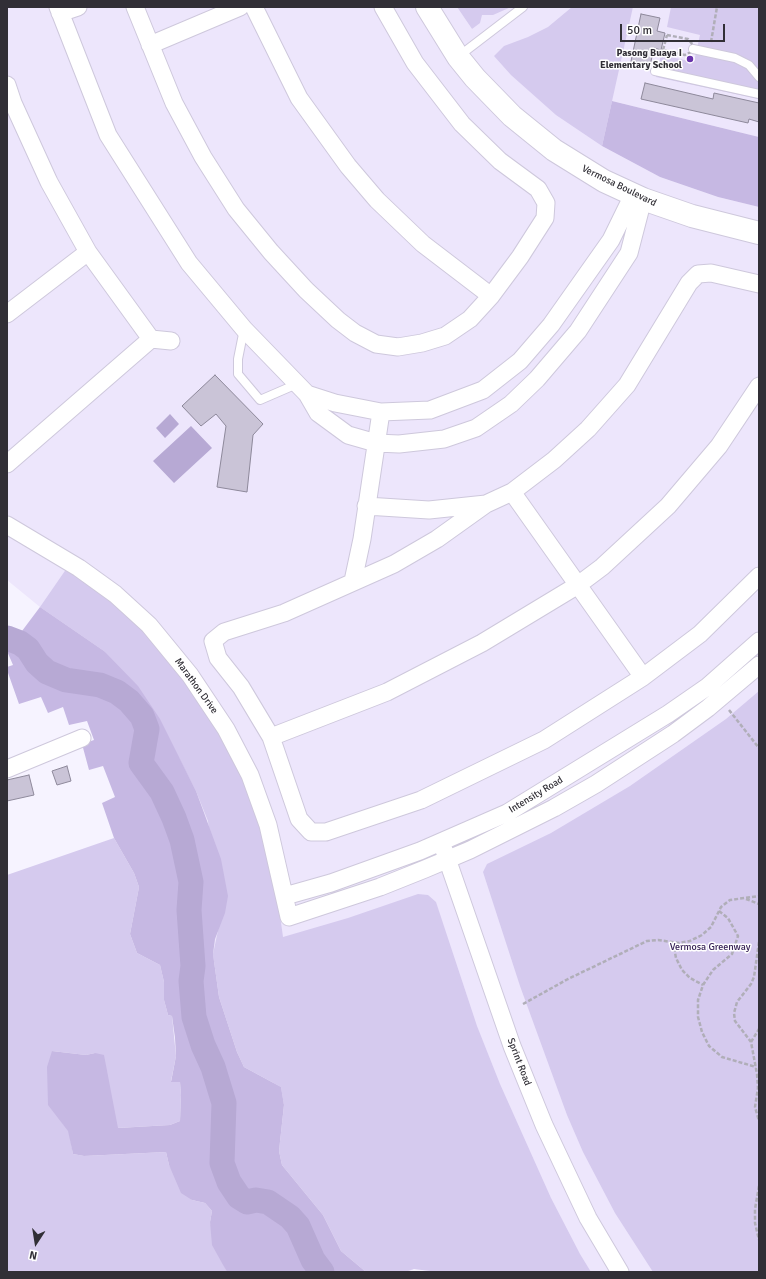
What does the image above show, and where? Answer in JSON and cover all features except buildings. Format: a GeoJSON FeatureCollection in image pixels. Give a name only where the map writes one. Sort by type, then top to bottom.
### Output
{"type":"FeatureCollection","features":[{"type":"Feature","properties":{"kind":"main road","name":"Vermosa Boulevard"},"geometry":{"type":"LineString","coordinates":[[427,7],[458,57],[493,97],[533,134],[577,165],[638,197],[692,216],[759,234]]}},
{"type":"Feature","properties":{"kind":"street"},"geometry":{"type":"LineString","coordinates":[[78,7],[59,10],[108,135],[189,263],[244,329],[302,389],[318,413],[348,435],[376,443],[398,444],[444,439],[476,428],[511,404],[537,379],[578,331],[629,253],[638,197]]}},
{"type":"Feature","properties":{"kind":"street"},"geometry":{"type":"LineString","coordinates":[[135,7],[174,104],[203,157],[236,209],[306,290],[355,333],[376,344],[398,346],[422,343],[445,336],[470,320],[491,296],[520,257],[545,218],[546,203],[538,189],[500,161],[462,124],[415,63],[383,7]]}},
{"type":"Feature","properties":{"kind":"street"},"geometry":{"type":"LineString","coordinates":[[150,45],[240,7]]}},
{"type":"Feature","properties":{"kind":"street"},"geometry":{"type":"LineString","coordinates":[[254,7],[299,98],[348,166],[377,200],[423,244],[491,296]]}},
{"type":"Feature","properties":{"kind":"street"},"geometry":{"type":"LineString","coordinates":[[7,85],[10,105],[49,182],[88,252],[151,339]]}},
{"type":"Feature","properties":{"kind":"street"},"geometry":{"type":"LineString","coordinates":[[302,389],[335,403],[381,412],[430,410],[483,390],[520,361],[551,325],[638,197]]}},
{"type":"Feature","properties":{"kind":"street"},"geometry":{"type":"LineString","coordinates":[[7,314],[88,252]]}},
{"type":"Feature","properties":{"kind":"street"},"geometry":{"type":"LineString","coordinates":[[759,284],[711,273],[698,274],[689,283],[627,385],[588,429],[554,460],[512,492],[486,504],[437,539],[394,564],[284,613],[224,632],[213,641],[218,658],[241,687],[271,737],[299,819],[311,832],[326,832],[428,797],[544,740],[643,677],[700,634],[759,576]]}},
{"type":"Feature","properties":{"kind":"street"},"geometry":{"type":"LineString","coordinates":[[7,464],[151,339],[171,341]]}},
{"type":"Feature","properties":{"kind":"street"},"geometry":{"type":"LineString","coordinates":[[520,361],[537,379]]}},
{"type":"Feature","properties":{"kind":"street"},"geometry":{"type":"LineString","coordinates":[[271,737],[387,692],[482,643],[578,585],[602,567],[668,506],[719,446],[759,386]]}},
{"type":"Feature","properties":{"kind":"street"},"geometry":{"type":"LineString","coordinates":[[353,581],[381,412]]}},
{"type":"Feature","properties":{"kind":"street"},"geometry":{"type":"LineString","coordinates":[[512,492],[643,677]]}},
{"type":"Feature","properties":{"kind":"street"},"geometry":{"type":"LineString","coordinates":[[366,506],[429,510],[486,504]]}},
{"type":"Feature","properties":{"kind":"street","name":"Marathon Drive"},"geometry":{"type":"LineString","coordinates":[[7,525],[79,568],[115,594],[149,625],[190,675],[226,729],[250,776],[268,825],[289,917]]}},
{"type":"Feature","properties":{"kind":"street","name":"Intensity Road"},"geometry":{"type":"LineString","coordinates":[[285,896],[368,871],[441,842],[507,813],[668,714],[707,687],[759,641]]}},
{"type":"Feature","properties":{"kind":"street","name":"Intensity Road"},"geometry":{"type":"LineString","coordinates":[[289,917],[380,887],[448,860],[512,830],[554,808],[636,759],[708,708],[759,665]]}},
{"type":"Feature","properties":{"kind":"street"},"geometry":{"type":"LineString","coordinates":[[7,769],[82,738]]}},
{"type":"Feature","properties":{"kind":"street","name":"Sprint Road"},"geometry":{"type":"LineString","coordinates":[[441,842],[512,1046],[544,1125],[588,1218],[620,1272]]}},
{"type":"Feature","properties":{"kind":"lane"},"geometry":{"type":"LineString","coordinates":[[458,57],[523,7]]}},
{"type":"Feature","properties":{"kind":"lane"},"geometry":{"type":"LineString","coordinates":[[693,48],[735,58],[749,65],[759,77]]}},
{"type":"Feature","properties":{"kind":"lane"},"geometry":{"type":"LineString","coordinates":[[655,71],[759,94]]}},
{"type":"Feature","properties":{"kind":"lane"},"geometry":{"type":"LineString","coordinates":[[244,329],[238,360],[238,374],[260,400],[302,389]]}},
{"type":"Feature","properties":{"kind":"path"},"geometry":{"type":"LineString","coordinates":[[667,35],[688,39],[693,45],[693,48],[691,52],[684,55],[663,50],[667,35]]}},
{"type":"Feature","properties":{"kind":"path"},"geometry":{"type":"LineString","coordinates":[[729,710],[759,748]]}},
{"type":"Feature","properties":{"kind":"path"},"geometry":{"type":"LineString","coordinates":[[523,1004],[568,979],[647,941],[690,941],[702,935],[711,928],[719,911],[730,900],[759,896]]}},
{"type":"Feature","properties":{"kind":"path"},"geometry":{"type":"LineString","coordinates":[[743,898],[759,904]]}},
{"type":"Feature","properties":{"kind":"path"},"geometry":{"type":"LineString","coordinates":[[719,911],[728,918],[738,936],[732,954],[713,970],[703,985],[698,1000],[698,1017],[702,1032],[709,1046],[722,1057],[756,1067]]}},
{"type":"Feature","properties":{"kind":"path"},"geometry":{"type":"LineString","coordinates":[[673,942],[676,958],[682,970],[690,978],[703,985]]}},
{"type":"Feature","properties":{"kind":"path"},"geometry":{"type":"LineString","coordinates":[[759,942],[754,977],[737,1002],[734,1013],[735,1021],[751,1042],[758,1088],[755,1107],[759,1120]]}},
{"type":"Feature","properties":{"kind":"path"},"geometry":{"type":"LineString","coordinates":[[751,1042],[759,1029]]}},
{"type":"Feature","properties":{"kind":"path"},"geometry":{"type":"LineString","coordinates":[[759,1186],[755,1209],[759,1240]]}},
{"type":"Feature","properties":{"kind":"shaded area"},"geometry":{"type":"Polygon","coordinates":[[[7,7],[457,7],[472,29],[483,7],[572,7],[572,9],[630,17],[633,7],[759,7],[759,137],[612,101],[602,146],[660,177],[718,197],[759,207],[759,1272],[438,1272],[414,1269],[405,1272],[366,1272],[40,607],[7,580],[7,7]]]}},
{"type":"Feature","properties":{"kind":"shaded area"},"geometry":{"type":"Polygon","coordinates":[[[612,101],[759,137],[759,207],[718,197],[660,177],[602,146],[612,101]]]}},
{"type":"Feature","properties":{"kind":"shaded area"},"geometry":{"type":"Polygon","coordinates":[[[170,414],[179,424],[165,438],[156,428],[170,414]]]}},
{"type":"Feature","properties":{"kind":"shaded area"},"geometry":{"type":"Polygon","coordinates":[[[191,426],[212,448],[174,483],[153,461],[191,426]]]}},
{"type":"Feature","properties":{"kind":"shaded area"},"geometry":{"type":"Polygon","coordinates":[[[40,607],[104,651],[138,686],[160,719],[196,791],[221,859],[228,896],[225,913],[215,939],[213,954],[219,997],[237,1052],[244,1067],[281,1087],[284,1105],[279,1151],[282,1165],[323,1215],[341,1251],[366,1272],[227,1272],[212,1245],[210,1222],[212,1211],[205,1203],[192,1200],[181,1193],[169,1165],[166,1152],[84,1156],[73,1154],[68,1131],[48,1105],[47,1067],[52,1051],[86,1055],[95,1053],[104,1055],[118,1128],[170,1125],[180,1121],[181,1095],[180,1082],[171,1082],[176,1056],[175,1038],[172,1016],[168,1015],[164,1000],[164,982],[160,965],[137,953],[130,934],[139,887],[134,873],[114,838],[102,803],[115,797],[103,766],[89,770],[82,744],[94,740],[87,721],[69,725],[63,707],[48,713],[41,697],[19,704],[7,670],[7,667],[13,665],[7,651],[40,607]]]}},
{"type":"Feature","properties":{"kind":"green space"},"geometry":{"type":"Polygon","coordinates":[[[457,7],[511,7],[493,15],[482,15],[480,23],[472,29],[457,7]]]}},
{"type":"Feature","properties":{"kind":"green space"},"geometry":{"type":"Polygon","coordinates":[[[572,7],[633,7],[602,146],[556,115],[511,75],[494,56],[504,46],[528,37],[548,27],[572,7]]]}},
{"type":"Feature","properties":{"kind":"green space"},"geometry":{"type":"Polygon","coordinates":[[[671,7],[759,7],[759,99],[656,77],[661,55],[694,62],[700,35],[667,27],[671,7]]]}},
{"type":"Feature","properties":{"kind":"green space"},"geometry":{"type":"Polygon","coordinates":[[[69,565],[92,582],[155,642],[207,711],[236,764],[259,820],[279,908],[283,937],[348,918],[418,894],[428,895],[436,902],[477,1026],[500,1084],[551,1198],[591,1272],[438,1272],[414,1269],[405,1272],[366,1272],[341,1251],[323,1215],[282,1165],[279,1151],[284,1105],[281,1087],[244,1067],[237,1052],[219,997],[213,954],[219,926],[208,821],[196,791],[179,758],[104,651],[40,607],[69,565]]]}},
{"type":"Feature","properties":{"kind":"green space","name":"Vermosa Greenway"},"geometry":{"type":"Polygon","coordinates":[[[759,691],[759,1272],[653,1272],[615,1213],[583,1152],[567,1115],[520,986],[483,872],[487,864],[551,833],[630,786],[726,719],[759,691]]]}},
{"type":"Feature","properties":{"kind":"green space"},"geometry":{"type":"Polygon","coordinates":[[[114,838],[134,873],[139,887],[130,934],[137,953],[160,965],[164,982],[164,1000],[168,1015],[172,1016],[176,1056],[171,1081],[180,1082],[180,1121],[170,1125],[117,1128],[108,1081],[95,1053],[86,1055],[52,1051],[61,1121],[69,1131],[73,1154],[84,1156],[166,1152],[169,1165],[192,1200],[205,1203],[212,1211],[210,1222],[221,1259],[227,1272],[7,1272],[7,875],[114,838]]]}},
{"type":"Feature","properties":{"kind":"waterway"},"geometry":{"type":"LineString","coordinates":[[7,638],[20,643],[28,649],[37,663],[47,672],[66,680],[100,685],[117,692],[129,701],[142,716],[147,729],[141,763],[162,792],[174,818],[182,840],[191,882],[189,910],[193,966],[191,981],[194,1017],[203,1045],[213,1067],[224,1103],[222,1163],[229,1182],[239,1197],[247,1202],[256,1200],[268,1202],[290,1217],[298,1226],[313,1260],[322,1272]]}},
{"type":"Feature","properties":{"kind":"place","name":"Pasong Buaya I Elementary School"},"geometry":{"type":"Point","coordinates":[690,59]}}]}
